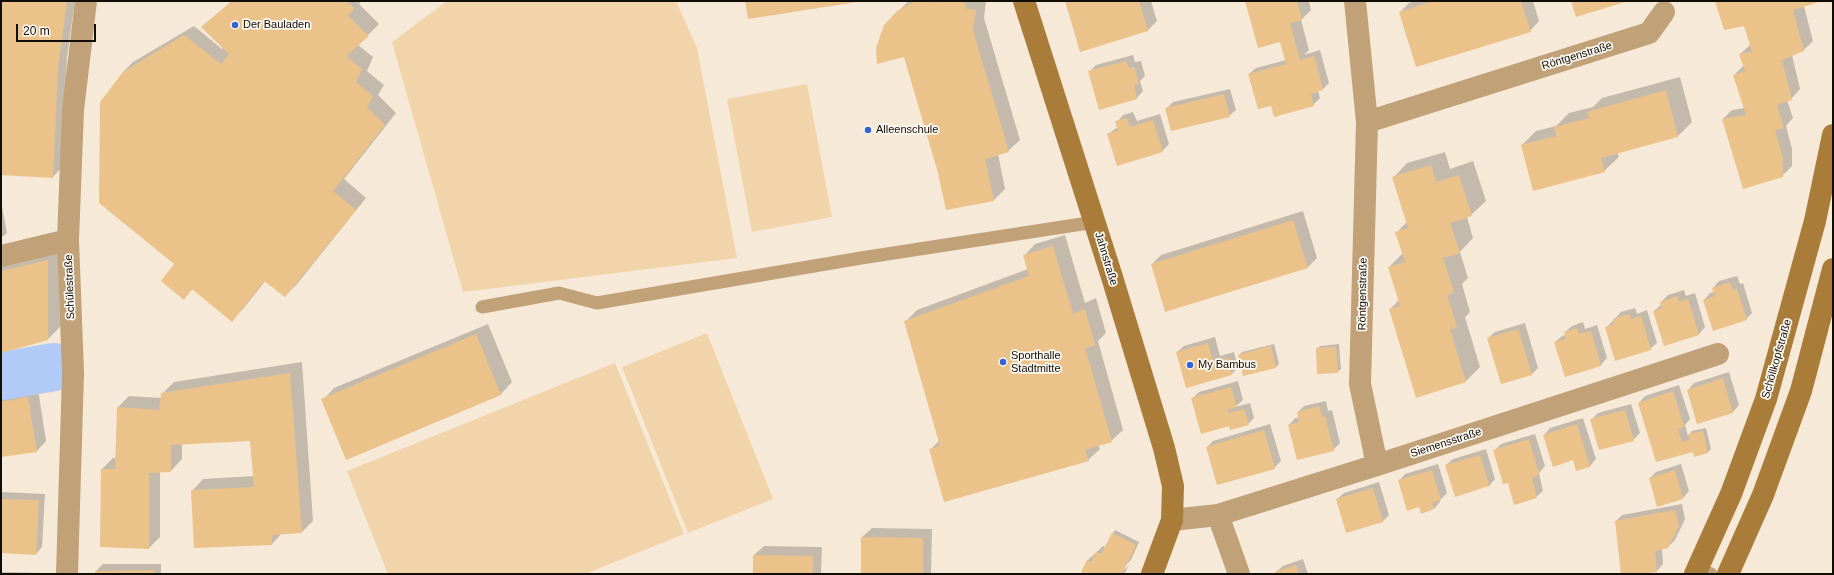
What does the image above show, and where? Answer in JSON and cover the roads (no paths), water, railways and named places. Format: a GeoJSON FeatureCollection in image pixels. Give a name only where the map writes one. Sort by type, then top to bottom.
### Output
{"type":"FeatureCollection","features":[{"type":"Feature","properties":{"kind":"main road","name":"Jahnstraße"},"geometry":{"type":"LineString","coordinates":[[1024,1],[1095,222],[1164,448],[1173,486],[1172,520],[1152,574]]}},
{"type":"Feature","properties":{"kind":"main road","name":"Schöllkopfstraße"},"geometry":{"type":"LineString","coordinates":[[1701,572],[1766,400],[1815,220],[1833,135]]}},
{"type":"Feature","properties":{"kind":"main road"},"geometry":{"type":"LineString","coordinates":[[1728,574],[1763,495],[1801,391],[1833,269]]}},
{"type":"Feature","properties":{"kind":"street","name":"Schülestraße"},"geometry":{"type":"LineString","coordinates":[[67,574],[73,373],[68,240],[72,110],[86,1]]}},
{"type":"Feature","properties":{"kind":"street","name":"Röntgenstraße"},"geometry":{"type":"LineString","coordinates":[[1355,1],[1367,122],[1360,384],[1377,465]]}},
{"type":"Feature","properties":{"kind":"street","name":"Röntgenstraße"},"geometry":{"type":"LineString","coordinates":[[1367,122],[1649,33],[1664,12]]}},
{"type":"Feature","properties":{"kind":"street"},"geometry":{"type":"LineString","coordinates":[[1,256],[68,240]]}},
{"type":"Feature","properties":{"kind":"street","name":"Siemensstraße"},"geometry":{"type":"LineString","coordinates":[[1172,520],[1218,515],[1718,354]]}},
{"type":"Feature","properties":{"kind":"street"},"geometry":{"type":"LineString","coordinates":[[1218,515],[1238,574]]}},
{"type":"Feature","properties":{"kind":"lane"},"geometry":{"type":"LineString","coordinates":[[482,307],[559,293],[597,303],[861,258],[1095,222]]}},
{"type":"Feature","properties":{"kind":"waterway"},"geometry":{"type":"LineString","coordinates":[[1,376],[54,367]]}},
{"type":"Feature","properties":{"kind":"place","name":"Der Bauladen"},"geometry":{"type":"Point","coordinates":[235,25]}},
{"type":"Feature","properties":{"kind":"place","name":"Alleenschule"},"geometry":{"type":"Point","coordinates":[868,130]}},
{"type":"Feature","properties":{"kind":"place","name":"Sporthalle Stadtmitte"},"geometry":{"type":"Point","coordinates":[1003,362]}},
{"type":"Feature","properties":{"kind":"place","name":"My Bambus"},"geometry":{"type":"Point","coordinates":[1190,365]}}]}
